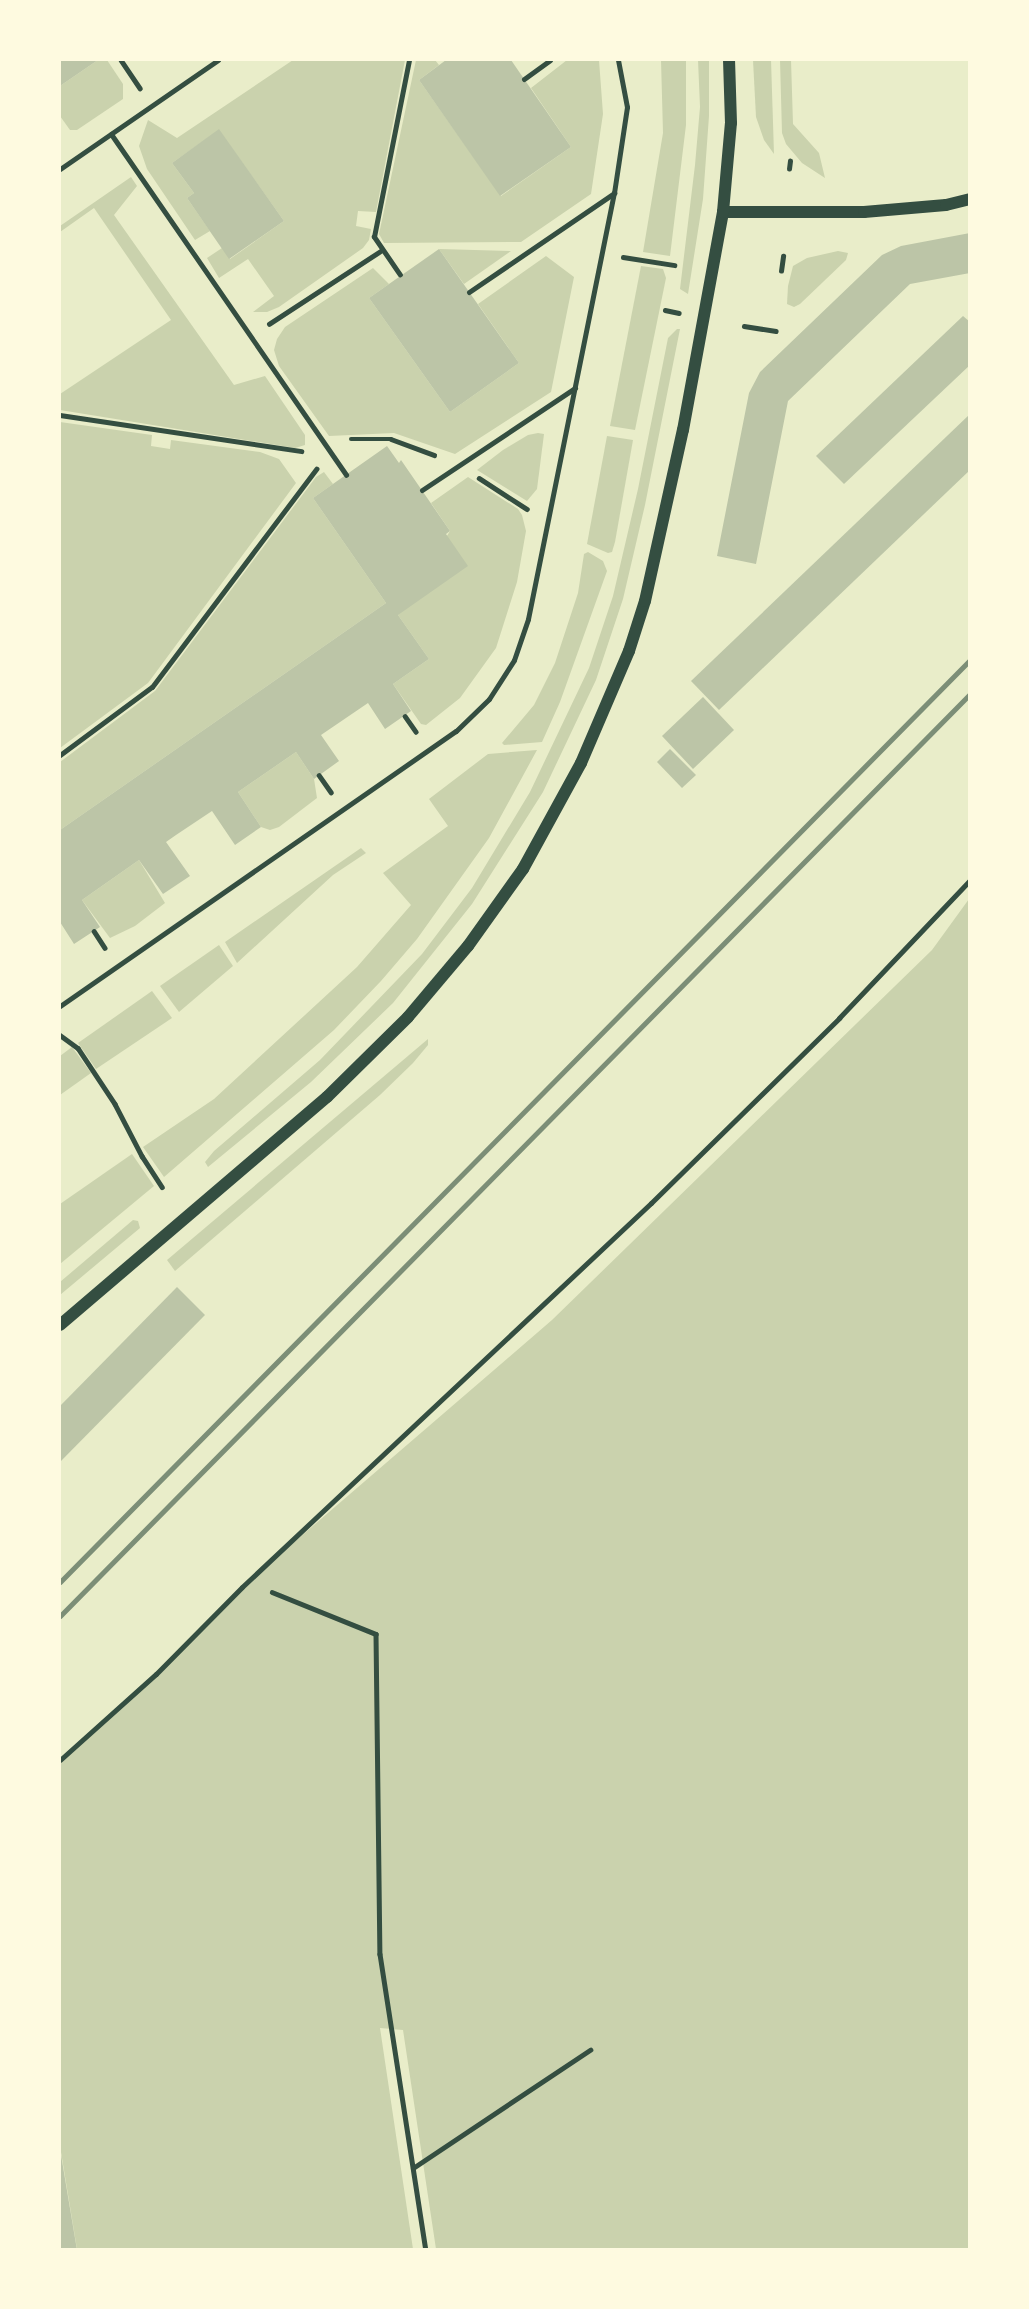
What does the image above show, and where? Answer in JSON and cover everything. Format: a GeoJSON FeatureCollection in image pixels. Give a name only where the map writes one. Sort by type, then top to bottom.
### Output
{"type":"FeatureCollection","features":[{"type":"Feature","properties":{"kind":"street"},"geometry":{"type":"LineString","coordinates":[[60,1325],[366,1061],[446,973],[523,869],[586,752],[629,651],[645,601],[684,430],[723,212],[731,123],[729,60]]}},
{"type":"Feature","properties":{"kind":"street"},"geometry":{"type":"LineString","coordinates":[[723,212],[864,212],[946,205],[970,199]]}},
{"type":"Feature","properties":{"kind":"lane"},"geometry":{"type":"LineString","coordinates":[[60,169],[218,60]]}},
{"type":"Feature","properties":{"kind":"lane"},"geometry":{"type":"LineString","coordinates":[[524,79],[550,60]]}},
{"type":"Feature","properties":{"kind":"lane"},"geometry":{"type":"LineString","coordinates":[[60,1006],[456,731],[489,699],[514,660],[528,619],[614,193],[628,107],[618,60]]}},
{"type":"Feature","properties":{"kind":"lane"},"geometry":{"type":"LineString","coordinates":[[111,134],[346,475]]}},
{"type":"Feature","properties":{"kind":"lane"},"geometry":{"type":"LineString","coordinates":[[469,292],[614,193]]}},
{"type":"Feature","properties":{"kind":"lane"},"geometry":{"type":"LineString","coordinates":[[422,490],[575,388]]}},
{"type":"Feature","properties":{"kind":"lane"},"geometry":{"type":"LineString","coordinates":[[60,1760],[156,1674],[242,1587],[661,1193],[859,998],[970,880]]}},
{"type":"Feature","properties":{"kind":"path"},"geometry":{"type":"LineString","coordinates":[[121,60],[143,91]]}},
{"type":"Feature","properties":{"kind":"path"},"geometry":{"type":"LineString","coordinates":[[400,275],[374,237],[410,60]]}},
{"type":"Feature","properties":{"kind":"path"},"geometry":{"type":"LineString","coordinates":[[789,169],[790,161]]}},
{"type":"Feature","properties":{"kind":"path"},"geometry":{"type":"LineString","coordinates":[[250,337],[382,250]]}},
{"type":"Feature","properties":{"kind":"path"},"geometry":{"type":"LineString","coordinates":[[602,254],[674,265]]}},
{"type":"Feature","properties":{"kind":"path"},"geometry":{"type":"LineString","coordinates":[[781,271],[782,256]]}},
{"type":"Feature","properties":{"kind":"path"},"geometry":{"type":"LineString","coordinates":[[744,326],[776,331]]}},
{"type":"Feature","properties":{"kind":"path"},"geometry":{"type":"LineString","coordinates":[[60,415],[305,452]]}},
{"type":"Feature","properties":{"kind":"path"},"geometry":{"type":"LineString","coordinates":[[60,755],[152,687],[318,467]]}},
{"type":"Feature","properties":{"kind":"path"},"geometry":{"type":"LineString","coordinates":[[405,716],[419,736]]}},
{"type":"Feature","properties":{"kind":"path"},"geometry":{"type":"LineString","coordinates":[[319,775],[333,795]]}},
{"type":"Feature","properties":{"kind":"path"},"geometry":{"type":"LineString","coordinates":[[94,931],[107,950]]}},
{"type":"Feature","properties":{"kind":"path"},"geometry":{"type":"LineString","coordinates":[[60,1035],[78,1048],[116,1104],[142,1157],[162,1187]]}},
{"type":"Feature","properties":{"kind":"path"},"geometry":{"type":"LineString","coordinates":[[242,1587],[276,1593],[376,1634],[380,1954],[426,2249]]}},
{"type":"Feature","properties":{"kind":"path"},"geometry":{"type":"LineString","coordinates":[[414,2168],[590,2050]]}},
{"type":"Feature","properties":{"kind":"green space"},"geometry":{"type":"Polygon","coordinates":[[[98,60],[107,60],[123,84],[123,99],[77,130],[70,130],[60,116],[60,86],[98,60]]]}},
{"type":"Feature","properties":{"kind":"green space"},"geometry":{"type":"Polygon","coordinates":[[[293,60],[405,60],[376,212],[358,211],[356,226],[371,229],[369,240],[363,248],[279,307],[267,312],[253,312],[274,296],[248,259],[219,278],[207,258],[222,248],[230,259],[284,221],[219,130],[172,163],[194,193],[187,198],[210,231],[195,240],[147,169],[139,146],[148,120],[177,138],[293,60]]]}},
{"type":"Feature","properties":{"kind":"green space"},"geometry":{"type":"Polygon","coordinates":[[[416,60],[435,60],[439,65],[419,80],[501,196],[571,147],[531,88],[567,60],[599,60],[603,114],[591,194],[521,242],[384,243],[379,234],[416,60]]]}},
{"type":"Feature","properties":{"kind":"green space"},"geometry":{"type":"Polygon","coordinates":[[[661,60],[686,60],[686,125],[670,256],[643,252],[663,133],[661,60]]]}},
{"type":"Feature","properties":{"kind":"green space"},"geometry":{"type":"Polygon","coordinates":[[[698,60],[709,60],[709,116],[703,199],[688,294],[680,289],[700,107],[698,60]]]}},
{"type":"Feature","properties":{"kind":"green space"},"geometry":{"type":"Polygon","coordinates":[[[753,60],[771,60],[774,154],[764,140],[756,117],[753,60]]]}},
{"type":"Feature","properties":{"kind":"green space"},"geometry":{"type":"Polygon","coordinates":[[[780,60],[791,60],[793,124],[819,153],[825,178],[802,163],[786,144],[782,133],[780,60]]]}},
{"type":"Feature","properties":{"kind":"green space"},"geometry":{"type":"Polygon","coordinates":[[[131,177],[137,186],[114,215],[234,385],[265,376],[305,435],[305,445],[295,448],[60,410],[60,394],[171,320],[94,208],[60,232],[60,226],[131,177]]]}},
{"type":"Feature","properties":{"kind":"green space"},"geometry":{"type":"Polygon","coordinates":[[[439,249],[511,251],[464,284],[439,249]]]}},
{"type":"Feature","properties":{"kind":"green space"},"geometry":{"type":"Polygon","coordinates":[[[838,251],[848,253],[846,260],[800,304],[794,307],[787,304],[793,266],[807,258],[838,251]]]}},
{"type":"Feature","properties":{"kind":"green space"},"geometry":{"type":"Polygon","coordinates":[[[546,256],[574,277],[551,392],[455,454],[394,433],[329,436],[279,366],[274,350],[285,327],[373,268],[389,284],[369,298],[450,412],[519,363],[478,304],[546,256]]]}},
{"type":"Feature","properties":{"kind":"green space"},"geometry":{"type":"Polygon","coordinates":[[[641,266],[663,269],[666,278],[635,430],[610,426],[641,266]]]}},
{"type":"Feature","properties":{"kind":"green space"},"geometry":{"type":"Polygon","coordinates":[[[680,329],[645,505],[623,599],[596,680],[543,792],[472,904],[393,1003],[311,1082],[208,1167],[205,1162],[214,1151],[320,1060],[422,954],[472,888],[530,792],[589,668],[613,596],[638,489],[668,338],[680,329]]]}},
{"type":"Feature","properties":{"kind":"green space"},"geometry":{"type":"Polygon","coordinates":[[[60,422],[152,435],[151,446],[170,449],[171,440],[260,452],[279,459],[296,483],[148,683],[60,748],[60,422]]]}},
{"type":"Feature","properties":{"kind":"green space"},"geometry":{"type":"Polygon","coordinates":[[[544,434],[537,489],[527,501],[477,470],[503,450],[528,435],[544,434]]]}},
{"type":"Feature","properties":{"kind":"green space"},"geometry":{"type":"Polygon","coordinates":[[[607,436],[633,440],[615,542],[612,552],[608,553],[587,544],[607,436]]]}},
{"type":"Feature","properties":{"kind":"green space"},"geometry":{"type":"Polygon","coordinates":[[[324,472],[333,484],[313,498],[386,603],[60,830],[60,762],[155,691],[316,477],[324,472]]]}},
{"type":"Feature","properties":{"kind":"green space"},"geometry":{"type":"Polygon","coordinates":[[[468,477],[518,509],[526,531],[517,582],[496,648],[460,698],[426,725],[421,724],[393,684],[429,659],[398,615],[450,531],[431,503],[468,477]]]}},
{"type":"Feature","properties":{"kind":"green space"},"geometry":{"type":"Polygon","coordinates":[[[588,552],[603,561],[607,571],[560,702],[542,742],[504,745],[502,743],[534,705],[555,663],[578,593],[584,554],[588,552]]]}},
{"type":"Feature","properties":{"kind":"green space"},"geometry":{"type":"Polygon","coordinates":[[[537,750],[489,838],[417,939],[381,981],[334,1030],[164,1177],[143,1147],[214,1099],[357,967],[411,905],[383,873],[448,826],[429,799],[488,754],[537,750]]]}},
{"type":"Feature","properties":{"kind":"green space"},"geometry":{"type":"Polygon","coordinates":[[[296,752],[314,779],[317,798],[279,827],[270,830],[261,827],[238,792],[296,752]]]}},
{"type":"Feature","properties":{"kind":"green space"},"geometry":{"type":"Polygon","coordinates":[[[361,848],[366,853],[333,875],[237,963],[225,942],[361,848]]]}},
{"type":"Feature","properties":{"kind":"green space"},"geometry":{"type":"Polygon","coordinates":[[[139,860],[165,903],[135,926],[110,938],[82,900],[139,860]]]}},
{"type":"Feature","properties":{"kind":"green space"},"geometry":{"type":"Polygon","coordinates":[[[969,899],[969,2249],[436,2249],[403,2030],[380,2028],[413,2249],[77,2249],[60,2146],[60,1760],[156,1674],[242,1587],[552,1320],[932,950],[969,899]]]}},
{"type":"Feature","properties":{"kind":"green space"},"geometry":{"type":"Polygon","coordinates":[[[219,945],[233,966],[179,1012],[160,986],[219,945]]]}},
{"type":"Feature","properties":{"kind":"green space"},"geometry":{"type":"Polygon","coordinates":[[[152,991],[172,1018],[96,1069],[78,1043],[152,991]]]}},
{"type":"Feature","properties":{"kind":"green space"},"geometry":{"type":"Polygon","coordinates":[[[428,1039],[428,1045],[413,1063],[380,1095],[175,1271],[167,1260],[428,1039]]]}},
{"type":"Feature","properties":{"kind":"green space"},"geometry":{"type":"Polygon","coordinates":[[[72,1047],[91,1073],[60,1095],[60,1056],[72,1047]]]}},
{"type":"Feature","properties":{"kind":"green space"},"geometry":{"type":"Polygon","coordinates":[[[132,1154],[154,1186],[60,1264],[60,1204],[132,1154]]]}},
{"type":"Feature","properties":{"kind":"green space"},"geometry":{"type":"Polygon","coordinates":[[[133,1220],[138,1221],[140,1228],[60,1295],[60,1282],[133,1220]]]}},
{"type":"Feature","properties":{"kind":"building"},"geometry":{"type":"Polygon","coordinates":[[[60,60],[98,60],[60,86],[60,60]]]}},
{"type":"Feature","properties":{"kind":"building"},"geometry":{"type":"Polygon","coordinates":[[[446,60],[511,60],[571,147],[500,196],[419,80],[446,60]]]}},
{"type":"Feature","properties":{"kind":"building"},"geometry":{"type":"Polygon","coordinates":[[[219,129],[284,221],[229,259],[187,198],[194,193],[172,163],[219,129]]]}},
{"type":"Feature","properties":{"kind":"building"},"geometry":{"type":"Polygon","coordinates":[[[970,233],[970,273],[910,284],[788,401],[756,564],[717,556],[749,393],[760,372],[882,255],[901,246],[970,233]]]}},
{"type":"Feature","properties":{"kind":"building"},"geometry":{"type":"Polygon","coordinates":[[[439,249],[519,363],[450,412],[369,298],[439,249]]]}},
{"type":"Feature","properties":{"kind":"building"},"geometry":{"type":"Polygon","coordinates":[[[963,316],[970,322],[970,365],[844,484],[816,456],[963,316]]]}},
{"type":"Feature","properties":{"kind":"building"},"geometry":{"type":"Polygon","coordinates":[[[970,414],[970,470],[719,710],[691,681],[970,414]]]}},
{"type":"Feature","properties":{"kind":"building"},"geometry":{"type":"Polygon","coordinates":[[[387,446],[399,463],[401,460],[450,531],[446,534],[468,566],[398,615],[429,659],[393,684],[411,711],[385,729],[368,703],[321,735],[339,761],[314,779],[296,752],[238,792],[261,827],[235,845],[212,811],[166,842],[190,876],[163,894],[139,860],[82,900],[100,927],[74,944],[60,922],[60,830],[386,603],[313,498],[387,446]]]}},
{"type":"Feature","properties":{"kind":"building"},"geometry":{"type":"Polygon","coordinates":[[[703,697],[734,730],[693,769],[662,736],[703,697]]]}},
{"type":"Feature","properties":{"kind":"building"},"geometry":{"type":"Polygon","coordinates":[[[670,749],[696,775],[682,788],[657,762],[670,749]]]}},
{"type":"Feature","properties":{"kind":"building"},"geometry":{"type":"Polygon","coordinates":[[[177,1287],[205,1315],[60,1462],[60,1406],[177,1287]]]}},
{"type":"Feature","properties":{"kind":"building"},"geometry":{"type":"Polygon","coordinates":[[[61,2155],[77,2250],[60,2250],[61,2155]]]}},
{"type":"Feature","properties":{"kind":"railway"},"geometry":{"type":"LineString","coordinates":[[60,1582],[970,660]]}},
{"type":"Feature","properties":{"kind":"railway"},"geometry":{"type":"LineString","coordinates":[[60,1616],[970,694]]}}]}
